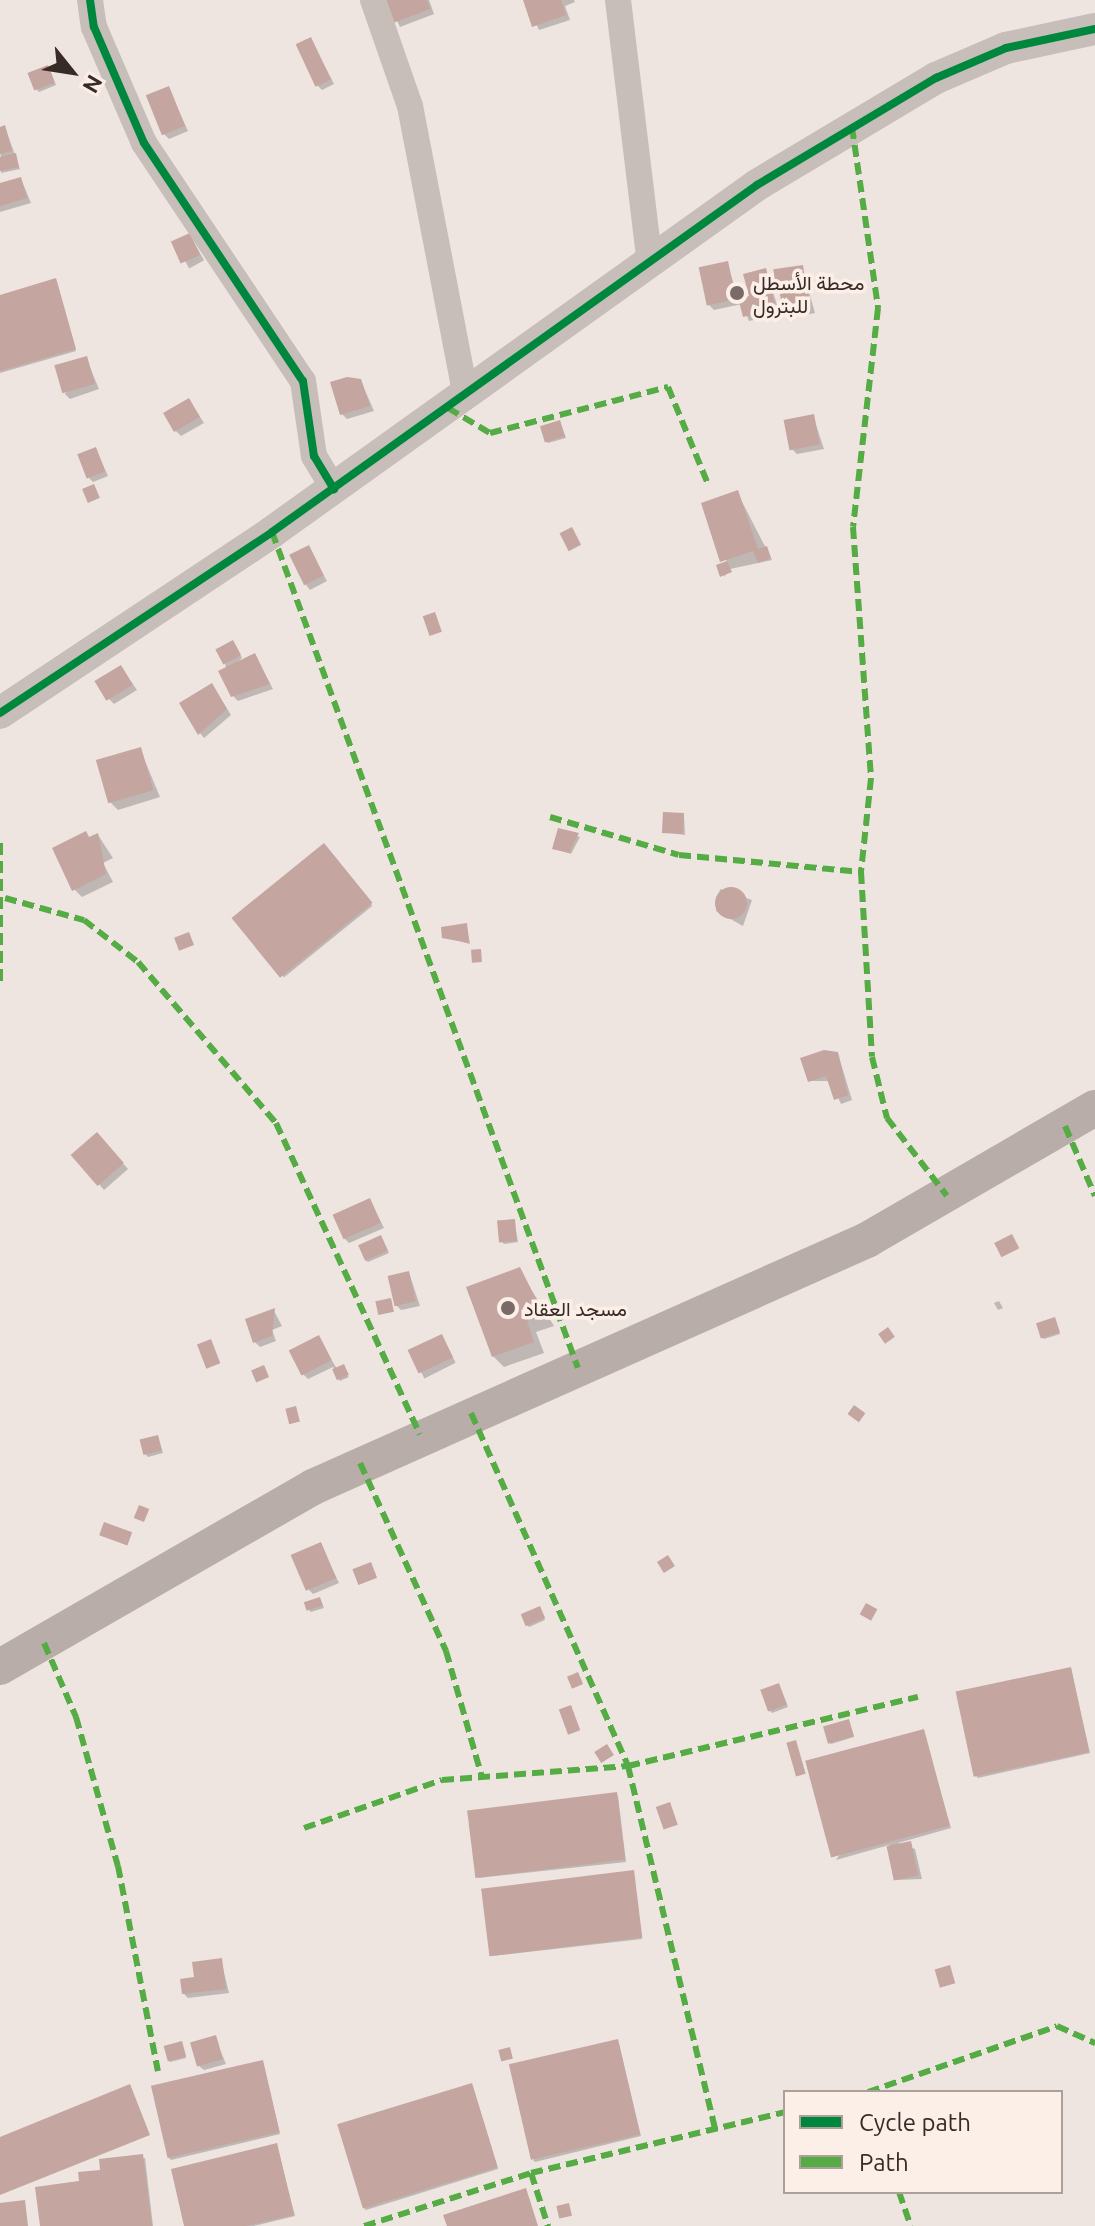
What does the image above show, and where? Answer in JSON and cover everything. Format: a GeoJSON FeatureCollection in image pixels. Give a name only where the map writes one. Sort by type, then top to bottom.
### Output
{"type":"FeatureCollection","features":[{"type":"Feature","properties":{"kind":"main road"},"geometry":{"type":"LineString","coordinates":[[0,1667],[313,1487],[867,1240],[1095,1108]]}},
{"type":"Feature","properties":{"kind":"street"},"geometry":{"type":"LineString","coordinates":[[90,0],[94,27],[144,143],[303,381],[314,456],[334,489]]}},
{"type":"Feature","properties":{"kind":"street"},"geometry":{"type":"LineString","coordinates":[[373,0],[410,106],[466,396]]}},
{"type":"Feature","properties":{"kind":"street"},"geometry":{"type":"LineString","coordinates":[[618,0],[649,256]]}},
{"type":"Feature","properties":{"kind":"street"},"geometry":{"type":"LineString","coordinates":[[0,713],[334,489],[466,396],[649,256],[936,78],[1006,48],[1095,29]]}},
{"type":"Feature","properties":{"kind":"building"},"geometry":{"type":"Polygon","coordinates":[[[385,0],[427,0],[430,9],[393,23],[385,0]]]}},
{"type":"Feature","properties":{"kind":"building"},"geometry":{"type":"Polygon","coordinates":[[[523,0],[561,0],[566,15],[532,27],[523,0]]]}},
{"type":"Feature","properties":{"kind":"building"},"geometry":{"type":"Polygon","coordinates":[[[311,37],[331,80],[315,87],[296,44],[311,37]]]}},
{"type":"Feature","properties":{"kind":"building"},"geometry":{"type":"Polygon","coordinates":[[[48,65],[55,83],[34,91],[27,73],[48,65]]]}},
{"type":"Feature","properties":{"kind":"building"},"geometry":{"type":"Polygon","coordinates":[[[169,86],[185,126],[162,135],[146,95],[169,86]]]}},
{"type":"Feature","properties":{"kind":"building"},"geometry":{"type":"Polygon","coordinates":[[[5,125],[12,151],[0,154],[0,127],[5,125]]]}},
{"type":"Feature","properties":{"kind":"building"},"geometry":{"type":"Polygon","coordinates":[[[16,153],[19,167],[0,171],[0,157],[16,153]]]}},
{"type":"Feature","properties":{"kind":"building"},"geometry":{"type":"Polygon","coordinates":[[[21,177],[27,198],[0,206],[0,183],[21,177]]]}},
{"type":"Feature","properties":{"kind":"building"},"geometry":{"type":"Polygon","coordinates":[[[190,233],[200,255],[181,263],[171,242],[190,233]]]}},
{"type":"Feature","properties":{"kind":"building"},"geometry":{"type":"Polygon","coordinates":[[[728,261],[736,299],[707,305],[699,267],[728,261]]]}},
{"type":"Feature","properties":{"kind":"building"},"geometry":{"type":"Polygon","coordinates":[[[803,265],[805,280],[775,284],[773,269],[803,265]]]}},
{"type":"Feature","properties":{"kind":"building"},"geometry":{"type":"Polygon","coordinates":[[[766,268],[776,309],[743,317],[738,298],[749,296],[743,274],[766,268]]]}},
{"type":"Feature","properties":{"kind":"building"},"geometry":{"type":"Polygon","coordinates":[[[56,278],[76,349],[0,371],[0,295],[56,278]]]}},
{"type":"Feature","properties":{"kind":"building"},"geometry":{"type":"Polygon","coordinates":[[[806,281],[811,309],[783,313],[778,286],[806,281]]]}},
{"type":"Feature","properties":{"kind":"building"},"geometry":{"type":"Polygon","coordinates":[[[87,356],[95,384],[62,393],[54,365],[87,356]]]}},
{"type":"Feature","properties":{"kind":"building"},"geometry":{"type":"Polygon","coordinates":[[[347,377],[361,379],[370,406],[340,415],[330,382],[347,377]]]}},
{"type":"Feature","properties":{"kind":"building"},"geometry":{"type":"Polygon","coordinates":[[[189,398],[200,417],[174,432],[163,413],[189,398]]]}},
{"type":"Feature","properties":{"kind":"building"},"geometry":{"type":"Polygon","coordinates":[[[814,414],[820,444],[789,450],[784,420],[814,414]]]}},
{"type":"Feature","properties":{"kind":"building"},"geometry":{"type":"Polygon","coordinates":[[[560,420],[565,436],[545,442],[540,426],[560,420]]]}},
{"type":"Feature","properties":{"kind":"building"},"geometry":{"type":"Polygon","coordinates":[[[96,447],[105,471],[87,478],[77,454],[96,447]]]}},
{"type":"Feature","properties":{"kind":"building"},"geometry":{"type":"Polygon","coordinates":[[[94,484],[100,498],[88,503],[82,489],[94,484]]]}},
{"type":"Feature","properties":{"kind":"building"},"geometry":{"type":"Polygon","coordinates":[[[738,490],[758,549],[767,546],[771,558],[758,563],[753,551],[720,562],[701,503],[738,490]]]}},
{"type":"Feature","properties":{"kind":"building"},"geometry":{"type":"Polygon","coordinates":[[[572,527],[581,545],[569,551],[560,533],[572,527]]]}},
{"type":"Feature","properties":{"kind":"building"},"geometry":{"type":"Polygon","coordinates":[[[309,545],[324,576],[304,585],[289,555],[309,545]]]}},
{"type":"Feature","properties":{"kind":"building"},"geometry":{"type":"Polygon","coordinates":[[[727,561],[732,572],[720,577],[716,565],[727,561]]]}},
{"type":"Feature","properties":{"kind":"building"},"geometry":{"type":"Polygon","coordinates":[[[435,612],[442,632],[430,636],[423,616],[435,612]]]}},
{"type":"Feature","properties":{"kind":"building"},"geometry":{"type":"Polygon","coordinates":[[[233,640],[241,655],[223,664],[215,649],[233,640]]]}},
{"type":"Feature","properties":{"kind":"building"},"geometry":{"type":"Polygon","coordinates":[[[255,653],[270,684],[231,697],[218,671],[255,653]]]}},
{"type":"Feature","properties":{"kind":"building"},"geometry":{"type":"Polygon","coordinates":[[[121,665],[133,685],[106,701],[94,681],[121,665]]]}},
{"type":"Feature","properties":{"kind":"building"},"geometry":{"type":"Polygon","coordinates":[[[212,683],[227,709],[198,735],[179,703],[212,683]]]}},
{"type":"Feature","properties":{"kind":"building"},"geometry":{"type":"Polygon","coordinates":[[[141,747],[153,790],[108,803],[96,760],[141,747]]]}},
{"type":"Feature","properties":{"kind":"building"},"geometry":{"type":"Polygon","coordinates":[[[663,812],[684,813],[683,834],[662,833],[663,812]]]}},
{"type":"Feature","properties":{"kind":"building"},"geometry":{"type":"Polygon","coordinates":[[[558,828],[579,833],[569,853],[552,849],[558,828]]]}},
{"type":"Feature","properties":{"kind":"building"},"geometry":{"type":"Polygon","coordinates":[[[86,831],[89,837],[98,833],[106,874],[72,891],[52,848],[86,831]]]}},
{"type":"Feature","properties":{"kind":"building"},"geometry":{"type":"Polygon","coordinates":[[[324,843],[372,903],[280,978],[232,918],[324,843]]]}},
{"type":"Feature","properties":{"kind":"building"},"geometry":{"type":"Polygon","coordinates":[[[731,887],[743,891],[747,903],[743,915],[731,919],[719,915],[715,903],[719,891],[731,887]]]}},
{"type":"Feature","properties":{"kind":"building"},"geometry":{"type":"Polygon","coordinates":[[[467,923],[469,943],[442,938],[441,927],[467,923]]]}},
{"type":"Feature","properties":{"kind":"building"},"geometry":{"type":"Polygon","coordinates":[[[189,932],[194,945],[179,951],[174,938],[189,932]]]}},
{"type":"Feature","properties":{"kind":"building"},"geometry":{"type":"Polygon","coordinates":[[[481,949],[482,962],[472,963],[471,950],[481,949]]]}},
{"type":"Feature","properties":{"kind":"building"},"geometry":{"type":"Polygon","coordinates":[[[824,1050],[838,1052],[848,1095],[834,1100],[826,1076],[808,1082],[800,1058],[824,1050]]]}},
{"type":"Feature","properties":{"kind":"building"},"geometry":{"type":"Polygon","coordinates":[[[97,1132],[124,1163],[97,1186],[71,1155],[97,1132]]]}},
{"type":"Feature","properties":{"kind":"building"},"geometry":{"type":"Polygon","coordinates":[[[370,1198],[381,1223],[344,1239],[333,1215],[370,1198]]]}},
{"type":"Feature","properties":{"kind":"building"},"geometry":{"type":"Polygon","coordinates":[[[515,1219],[517,1241],[499,1242],[497,1221],[515,1219]]]}},
{"type":"Feature","properties":{"kind":"building"},"geometry":{"type":"Polygon","coordinates":[[[1012,1234],[1019,1248],[1001,1257],[994,1243],[1012,1234]]]}},
{"type":"Feature","properties":{"kind":"building"},"geometry":{"type":"Polygon","coordinates":[[[381,1235],[388,1251],[365,1261],[358,1245],[381,1235]]]}},
{"type":"Feature","properties":{"kind":"building","name":"مسجد العقاد"},"geometry":{"type":"Polygon","coordinates":[[[520,1267],[544,1315],[527,1321],[534,1342],[492,1357],[466,1287],[520,1267]]]}},
{"type":"Feature","properties":{"kind":"building"},"geometry":{"type":"Polygon","coordinates":[[[409,1271],[416,1301],[395,1306],[388,1276],[409,1271]]]}},
{"type":"Feature","properties":{"kind":"building"},"geometry":{"type":"Polygon","coordinates":[[[391,1298],[394,1312],[378,1315],[375,1301],[391,1298]]]}},
{"type":"Feature","properties":{"kind":"building"},"geometry":{"type":"Polygon","coordinates":[[[275,1308],[272,1336],[253,1343],[245,1319],[275,1308]]]}},
{"type":"Feature","properties":{"kind":"building"},"geometry":{"type":"Polygon","coordinates":[[[1055,1317],[1060,1332],[1041,1338],[1036,1323],[1055,1317]]]}},
{"type":"Feature","properties":{"kind":"building"},"geometry":{"type":"Polygon","coordinates":[[[888,1327],[895,1337],[885,1344],[878,1334],[888,1327]]]}},
{"type":"Feature","properties":{"kind":"building"},"geometry":{"type":"Polygon","coordinates":[[[442,1334],[453,1358],[419,1374],[408,1350],[442,1334]]]}},
{"type":"Feature","properties":{"kind":"building"},"geometry":{"type":"Polygon","coordinates":[[[319,1335],[332,1360],[301,1375],[289,1350],[319,1335]]]}},
{"type":"Feature","properties":{"kind":"building"},"geometry":{"type":"Polygon","coordinates":[[[211,1339],[220,1363],[206,1369],[197,1344],[211,1339]]]}},
{"type":"Feature","properties":{"kind":"building"},"geometry":{"type":"Polygon","coordinates":[[[344,1364],[349,1375],[337,1380],[332,1369],[344,1364]]]}},
{"type":"Feature","properties":{"kind":"building"},"geometry":{"type":"Polygon","coordinates":[[[264,1365],[269,1377],[256,1382],[251,1370],[264,1365]]]}},
{"type":"Feature","properties":{"kind":"building"},"geometry":{"type":"Polygon","coordinates":[[[854,1405],[865,1413],[859,1422],[848,1414],[854,1405]]]}},
{"type":"Feature","properties":{"kind":"building"},"geometry":{"type":"Polygon","coordinates":[[[296,1406],[300,1422],[289,1424],[285,1409],[296,1406]]]}},
{"type":"Feature","properties":{"kind":"building"},"geometry":{"type":"Polygon","coordinates":[[[158,1435],[162,1451],[143,1455],[140,1440],[158,1435]]]}},
{"type":"Feature","properties":{"kind":"building"},"geometry":{"type":"Polygon","coordinates":[[[139,1505],[149,1509],[144,1522],[134,1518],[139,1505]]]}},
{"type":"Feature","properties":{"kind":"building"},"geometry":{"type":"Polygon","coordinates":[[[104,1522],[132,1532],[127,1545],[99,1535],[104,1522]]]}},
{"type":"Feature","properties":{"kind":"building"},"geometry":{"type":"Polygon","coordinates":[[[321,1542],[336,1578],[306,1591],[291,1555],[321,1542]]]}},
{"type":"Feature","properties":{"kind":"building"},"geometry":{"type":"Polygon","coordinates":[[[668,1555],[675,1566],[664,1573],[657,1562],[668,1555]]]}},
{"type":"Feature","properties":{"kind":"building"},"geometry":{"type":"Polygon","coordinates":[[[371,1562],[377,1578],[358,1585],[352,1569],[371,1562]]]}},
{"type":"Feature","properties":{"kind":"building"},"geometry":{"type":"Polygon","coordinates":[[[320,1597],[323,1606],[307,1611],[304,1602],[320,1597]]]}},
{"type":"Feature","properties":{"kind":"building"},"geometry":{"type":"Polygon","coordinates":[[[866,1603],[877,1609],[871,1621],[860,1614],[866,1603]]]}},
{"type":"Feature","properties":{"kind":"building"},"geometry":{"type":"Polygon","coordinates":[[[540,1606],[545,1618],[526,1626],[521,1614],[540,1606]]]}},
{"type":"Feature","properties":{"kind":"building"},"geometry":{"type":"Polygon","coordinates":[[[1071,1667],[1089,1752],[974,1777],[956,1692],[1071,1667]]]}},
{"type":"Feature","properties":{"kind":"building"},"geometry":{"type":"Polygon","coordinates":[[[578,1672],[583,1684],[572,1689],[567,1677],[578,1672]]]}},
{"type":"Feature","properties":{"kind":"building"},"geometry":{"type":"Polygon","coordinates":[[[779,1683],[787,1705],[768,1711],[760,1690],[779,1683]]]}},
{"type":"Feature","properties":{"kind":"building"},"geometry":{"type":"Polygon","coordinates":[[[571,1705],[580,1730],[568,1735],[559,1709],[571,1705]]]}},
{"type":"Feature","properties":{"kind":"building"},"geometry":{"type":"Polygon","coordinates":[[[849,1719],[854,1736],[828,1744],[823,1726],[849,1719]]]}},
{"type":"Feature","properties":{"kind":"building"},"geometry":{"type":"Polygon","coordinates":[[[924,1729],[950,1826],[831,1857],[805,1761],[924,1729]]]}},
{"type":"Feature","properties":{"kind":"building"},"geometry":{"type":"Polygon","coordinates":[[[796,1740],[806,1774],[796,1776],[786,1743],[796,1740]]]}},
{"type":"Feature","properties":{"kind":"building"},"geometry":{"type":"Polygon","coordinates":[[[607,1744],[614,1755],[601,1763],[594,1752],[607,1744]]]}},
{"type":"Feature","properties":{"kind":"building"},"geometry":{"type":"Polygon","coordinates":[[[617,1792],[625,1859],[475,1878],[467,1810],[617,1792]]]}},
{"type":"Feature","properties":{"kind":"building"},"geometry":{"type":"Polygon","coordinates":[[[670,1802],[678,1825],[664,1830],[656,1807],[670,1802]]]}},
{"type":"Feature","properties":{"kind":"building"},"geometry":{"type":"Polygon","coordinates":[[[911,1841],[918,1875],[894,1880],[887,1846],[911,1841]]]}},
{"type":"Feature","properties":{"kind":"building"},"geometry":{"type":"Polygon","coordinates":[[[634,1870],[642,1937],[489,1956],[481,1889],[634,1870]]]}},
{"type":"Feature","properties":{"kind":"building"},"geometry":{"type":"Polygon","coordinates":[[[222,1958],[226,1989],[182,1994],[180,1979],[194,1977],[192,1962],[222,1958]]]}},
{"type":"Feature","properties":{"kind":"building"},"geometry":{"type":"Polygon","coordinates":[[[950,1965],[955,1983],[940,1988],[935,1969],[950,1965]]]}},
{"type":"Feature","properties":{"kind":"building"},"geometry":{"type":"Polygon","coordinates":[[[216,2035],[223,2059],[197,2066],[190,2042],[216,2035]]]}},
{"type":"Feature","properties":{"kind":"building"},"geometry":{"type":"Polygon","coordinates":[[[618,2039],[640,2134],[531,2160],[509,2064],[618,2039]]]}},
{"type":"Feature","properties":{"kind":"building"},"geometry":{"type":"Polygon","coordinates":[[[182,2041],[186,2056],[168,2061],[164,2046],[182,2041]]]}},
{"type":"Feature","properties":{"kind":"building"},"geometry":{"type":"Polygon","coordinates":[[[510,2047],[513,2059],[501,2062],[498,2050],[510,2047]]]}},
{"type":"Feature","properties":{"kind":"building"},"geometry":{"type":"Polygon","coordinates":[[[263,2060],[280,2132],[168,2158],[151,2086],[263,2060]]]}},
{"type":"Feature","properties":{"kind":"building"},"geometry":{"type":"Polygon","coordinates":[[[472,2083],[498,2167],[363,2208],[337,2124],[472,2083]]]}},
{"type":"Feature","properties":{"kind":"building"},"geometry":{"type":"Polygon","coordinates":[[[130,2084],[150,2135],[0,2195],[0,2137],[130,2084]]]}},
{"type":"Feature","properties":{"kind":"building"},"geometry":{"type":"Polygon","coordinates":[[[277,2143],[294,2215],[246,2226],[184,2226],[171,2169],[277,2143]]]}},
{"type":"Feature","properties":{"kind":"building"},"geometry":{"type":"Polygon","coordinates":[[[143,2154],[152,2226],[40,2226],[35,2187],[79,2181],[78,2172],[100,2170],[99,2159],[143,2154]]]}},
{"type":"Feature","properties":{"kind":"building"},"geometry":{"type":"Polygon","coordinates":[[[526,2188],[538,2226],[447,2226],[443,2215],[526,2188]]]}},
{"type":"Feature","properties":{"kind":"building"},"geometry":{"type":"Polygon","coordinates":[[[25,2200],[28,2226],[0,2226],[0,2203],[25,2200]]]}},
{"type":"Feature","properties":{"kind":"building"},"geometry":{"type":"Polygon","coordinates":[[[569,2203],[572,2216],[559,2219],[556,2206],[569,2203]]]}},
{"type":"Feature","properties":{"kind":"marked path"},"geometry":{"type":"LineString","coordinates":[[852,127],[878,308],[853,527],[871,778],[861,872],[872,1057],[887,1118],[947,1196]]}},
{"type":"Feature","properties":{"kind":"marked path"},"geometry":{"type":"LineString","coordinates":[[448,408],[490,433],[668,387],[708,484]]}},
{"type":"Feature","properties":{"kind":"marked path"},"geometry":{"type":"LineString","coordinates":[[272,532],[578,1368]]}},
{"type":"Feature","properties":{"kind":"marked path"},"geometry":{"type":"LineString","coordinates":[[550,817],[679,855],[861,872]]}},
{"type":"Feature","properties":{"kind":"marked path"},"geometry":{"type":"LineString","coordinates":[[0,843],[0,985]]}},
{"type":"Feature","properties":{"kind":"marked path"},"geometry":{"type":"LineString","coordinates":[[5,898],[84,920],[138,962],[276,1123],[420,1434]]}},
{"type":"Feature","properties":{"kind":"marked path"},"geometry":{"type":"LineString","coordinates":[[1065,1126],[1095,1196]]}},
{"type":"Feature","properties":{"kind":"marked path"},"geometry":{"type":"LineString","coordinates":[[471,1413],[628,1766],[715,2129]]}},
{"type":"Feature","properties":{"kind":"marked path"},"geometry":{"type":"LineString","coordinates":[[360,1463],[446,1651],[482,1777]]}},
{"type":"Feature","properties":{"kind":"marked path"},"geometry":{"type":"LineString","coordinates":[[44,1643],[76,1717],[118,1866],[158,2071]]}},
{"type":"Feature","properties":{"kind":"marked path"},"geometry":{"type":"LineString","coordinates":[[304,1828],[442,1780],[628,1766],[918,1697]]}},
{"type":"Feature","properties":{"kind":"marked path"},"geometry":{"type":"LineString","coordinates":[[874,2090],[1057,2026],[1095,2043]]}},
{"type":"Feature","properties":{"kind":"marked path"},"geometry":{"type":"LineString","coordinates":[[364,2226],[531,2173],[783,2112]]}},
{"type":"Feature","properties":{"kind":"marked path"},"geometry":{"type":"LineString","coordinates":[[531,2173],[548,2226]]}},
{"type":"Feature","properties":{"kind":"marked path"},"geometry":{"type":"LineString","coordinates":[[900,2194],[911,2226]]}},
{"type":"Feature","properties":{"kind":"cycle path"},"geometry":{"type":"LineString","coordinates":[[90,0],[94,27],[144,143],[303,381],[314,456],[334,489]]}},
{"type":"Feature","properties":{"kind":"cycle path"},"geometry":{"type":"LineString","coordinates":[[0,713],[272,532],[757,185],[936,78],[1006,48],[1095,29]]}},
{"type":"Feature","properties":{"kind":"place","name":"محطة الأسطل للبترول"},"geometry":{"type":"Point","coordinates":[737,293]}},
{"type":"Feature","properties":{"kind":"place","name":"مسجد العقاد"},"geometry":{"type":"Point","coordinates":[508,1308]}}]}
